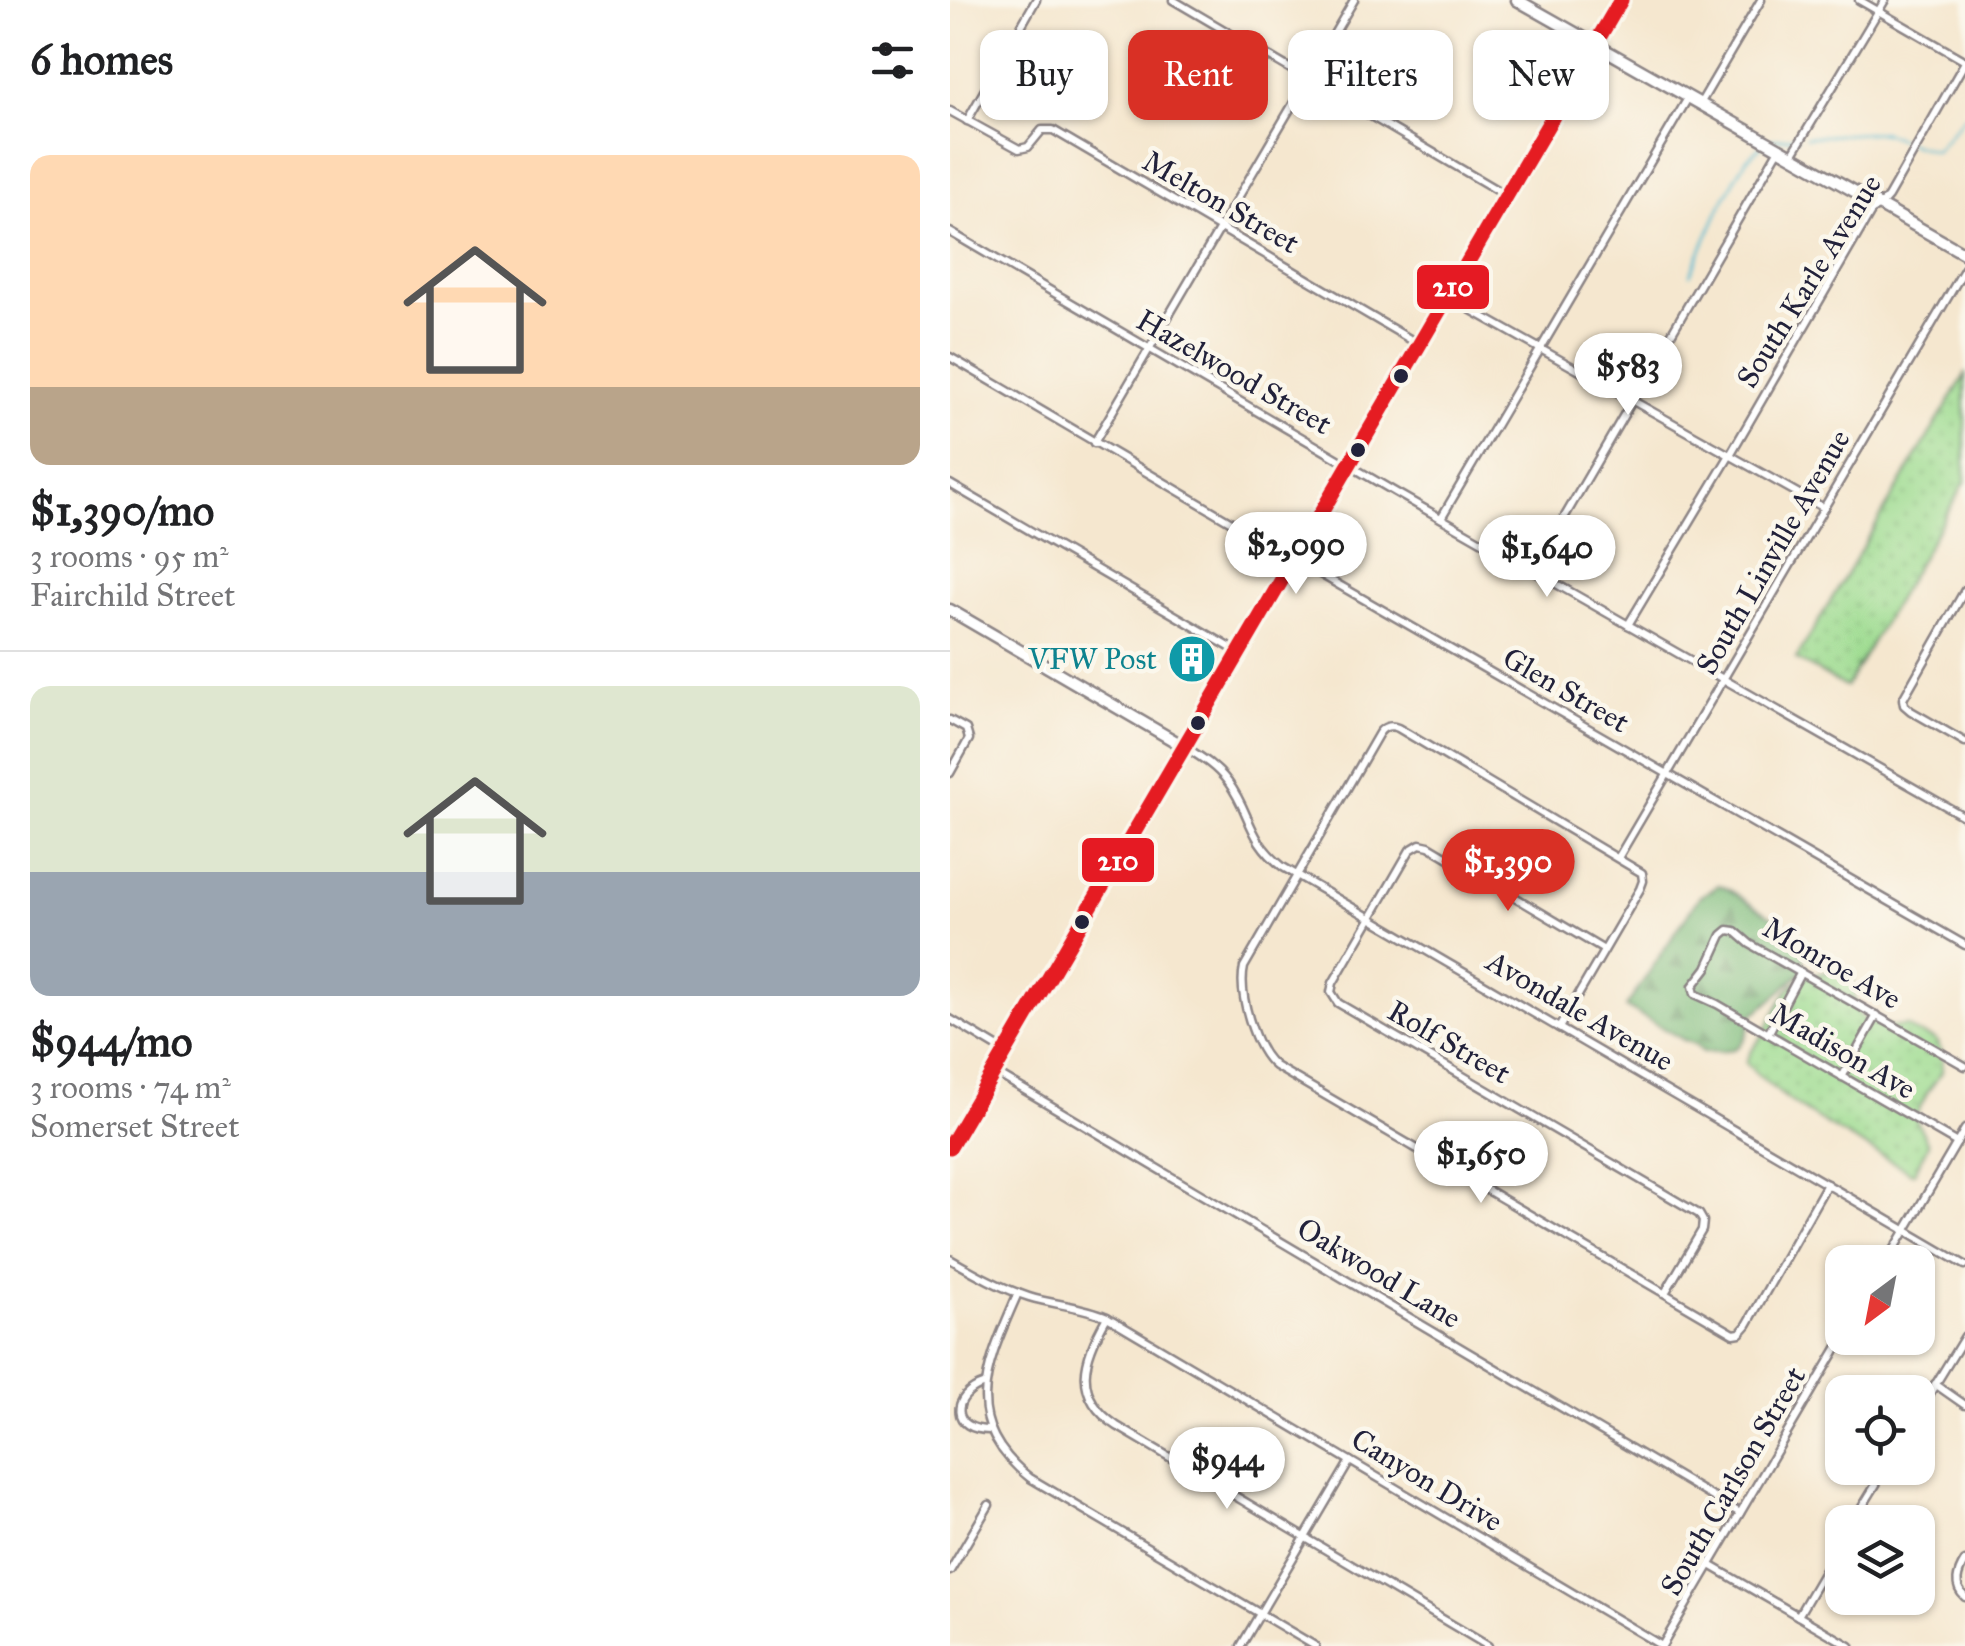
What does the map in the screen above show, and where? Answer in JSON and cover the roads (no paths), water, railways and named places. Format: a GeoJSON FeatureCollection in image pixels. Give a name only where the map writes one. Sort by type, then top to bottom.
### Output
{"type":"FeatureCollection","features":[{"type":"Feature","properties":{"kind":"main road"},"geometry":{"type":"LineString","coordinates":[[1518,0],[1568,30]]}},
{"type":"Feature","properties":{"kind":"main road"},"geometry":{"type":"LineString","coordinates":[[1604,30],[1621,0]]}},
{"type":"Feature","properties":{"kind":"main road"},"geometry":{"type":"LineString","coordinates":[[1609,54],[1965,254]]}},
{"type":"Feature","properties":{"kind":"main road"},"geometry":{"type":"LineString","coordinates":[[950,1147],[1552,120]]}},
{"type":"Feature","properties":{"kind":"main road","name":"Avondale Avenue"},"geometry":{"type":"LineString","coordinates":[[950,610],[1185,748]]}},
{"type":"Feature","properties":{"kind":"street"},"geometry":{"type":"LineString","coordinates":[[967,121],[1036,0]]}},
{"type":"Feature","properties":{"kind":"street"},"geometry":{"type":"LineString","coordinates":[[1173,0],[1288,68]]}},
{"type":"Feature","properties":{"kind":"street"},"geometry":{"type":"LineString","coordinates":[[1337,30],[1354,0]]}},
{"type":"Feature","properties":{"kind":"street"},"geometry":{"type":"LineString","coordinates":[[1700,105],[1761,0]]}},
{"type":"Feature","properties":{"kind":"street"},"geometry":{"type":"LineString","coordinates":[[1859,0],[1965,62]]}},
{"type":"Feature","properties":{"kind":"street"},"geometry":{"type":"LineString","coordinates":[[1791,156],[1884,0]]}},
{"type":"Feature","properties":{"kind":"street","name":"South Karle Avenue"},"geometry":{"type":"LineString","coordinates":[[1628,626],[1872,210],[1888,196],[1965,62]]}},
{"type":"Feature","properties":{"kind":"street"},"geometry":{"type":"LineString","coordinates":[[1441,518],[1688,98]]}},
{"type":"Feature","properties":{"kind":"street","name":"Melton Street"},"geometry":{"type":"LineString","coordinates":[[950,111],[1019,150],[1042,130],[1053,130],[1420,345]]}},
{"type":"Feature","properties":{"kind":"street"},"geometry":{"type":"LineString","coordinates":[[1094,443],[1288,114]]}},
{"type":"Feature","properties":{"kind":"street"},"geometry":{"type":"LineString","coordinates":[[1377,120],[1507,196]]}},
{"type":"Feature","properties":{"kind":"street"},"geometry":{"type":"LineString","coordinates":[[1534,571],[1779,149]]}},
{"type":"Feature","properties":{"kind":"street","name":"Hazelwood Street"},"geometry":{"type":"LineString","coordinates":[[950,232],[1965,817]]}},
{"type":"Feature","properties":{"kind":"street","name":"South Linville Avenue"},"geometry":{"type":"LineString","coordinates":[[1618,858],[1965,268]]}},
{"type":"Feature","properties":{"kind":"street"},"geometry":{"type":"LineString","coordinates":[[1448,297],[1824,508]]}},
{"type":"Feature","properties":{"kind":"street","name":"Glen Street"},"geometry":{"type":"LineString","coordinates":[[950,357],[1965,945]]}},
{"type":"Feature","properties":{"kind":"street"},"geometry":{"type":"LineString","coordinates":[[950,484],[1240,653]]}},
{"type":"Feature","properties":{"kind":"street"},"geometry":{"type":"LineString","coordinates":[[1965,590],[1903,702],[1910,712],[1965,742]]}},
{"type":"Feature","properties":{"kind":"street"},"geometry":{"type":"LineString","coordinates":[[950,720],[969,736],[950,772]]}},
{"type":"Feature","properties":{"kind":"street"},"geometry":{"type":"LineString","coordinates":[[1559,1028],[1643,882],[1639,870],[1398,728],[1384,728],[1242,974],[1257,1043],[1265,1058],[1729,1332],[1740,1333],[1747,1325],[1827,1184]]}},
{"type":"Feature","properties":{"kind":"street","name":"Avondale Avenue"},"geometry":{"type":"LineString","coordinates":[[1185,748],[1222,774],[1240,801],[1257,842],[1275,860],[1965,1265]]}},
{"type":"Feature","properties":{"kind":"street","name":"Rolf Street"},"geometry":{"type":"LineString","coordinates":[[1604,950],[1429,846],[1418,844],[1410,850],[1332,983],[1331,992],[1335,1000],[1699,1214],[1702,1230],[1664,1293]]}},
{"type":"Feature","properties":{"kind":"street","name":"Monroe Ave"},"geometry":{"type":"LineString","coordinates":[[1706,1001],[1695,994],[1693,986],[1707,968],[1722,935],[1728,930],[1735,931],[1750,944],[1965,1066]]}},
{"type":"Feature","properties":{"kind":"street"},"geometry":{"type":"LineString","coordinates":[[1768,1034],[1801,972]]}},
{"type":"Feature","properties":{"kind":"street","name":"Madison Ave"},"geometry":{"type":"LineString","coordinates":[[1706,1001],[1957,1143]]}},
{"type":"Feature","properties":{"kind":"street"},"geometry":{"type":"LineString","coordinates":[[1842,1077],[1877,1016]]}},
{"type":"Feature","properties":{"kind":"street"},"geometry":{"type":"LineString","coordinates":[[950,1019],[1006,1052]]}},
{"type":"Feature","properties":{"kind":"street","name":"Oakwood Lane"},"geometry":{"type":"LineString","coordinates":[[994,1072],[1740,1514]]}},
{"type":"Feature","properties":{"kind":"street"},"geometry":{"type":"LineString","coordinates":[[1897,1245],[1965,1129]]}},
{"type":"Feature","properties":{"kind":"street","name":"Canyon Drive"},"geometry":{"type":"LineString","coordinates":[[950,1259],[1018,1293],[1107,1316],[1662,1646]]}},
{"type":"Feature","properties":{"kind":"street"},"geometry":{"type":"LineString","coordinates":[[1018,1293],[984,1384],[991,1430],[1011,1461],[1030,1478],[1315,1646]]}},
{"type":"Feature","properties":{"kind":"street"},"geometry":{"type":"LineString","coordinates":[[1107,1316],[1088,1351],[1085,1370],[1089,1394],[1112,1422],[1488,1646]]}},
{"type":"Feature","properties":{"kind":"street"},"geometry":{"type":"LineString","coordinates":[[1965,1336],[1935,1384],[1965,1405]]}},
{"type":"Feature","properties":{"kind":"street","name":"South Carlson Street"},"geometry":{"type":"LineString","coordinates":[[1662,1646],[1833,1355]]}},
{"type":"Feature","properties":{"kind":"street"},"geometry":{"type":"LineString","coordinates":[[984,1384],[965,1392],[957,1402],[957,1415],[971,1429],[991,1430]]}},
{"type":"Feature","properties":{"kind":"street"},"geometry":{"type":"LineString","coordinates":[[1241,1646],[1350,1461]]}},
{"type":"Feature","properties":{"kind":"street"},"geometry":{"type":"LineString","coordinates":[[950,1571],[989,1505]]}},
{"type":"Feature","properties":{"kind":"street"},"geometry":{"type":"LineString","coordinates":[[1965,1561],[1958,1580],[1965,1598]]}},
{"type":"Feature","properties":{"kind":"street"},"geometry":{"type":"LineString","coordinates":[[1710,1565],[1850,1646]]}},
{"type":"Feature","properties":{"kind":"street"},"geometry":{"type":"LineString","coordinates":[[1798,1616],[1825,1570]]}},
{"type":"Feature","properties":{"kind":"waterway"},"geometry":{"type":"LineString","coordinates":[[1806,137],[1883,132],[1935,151],[1965,116]]}},
{"type":"Feature","properties":{"kind":"waterway"},"geometry":{"type":"LineString","coordinates":[[1771,139],[1798,137]]}},
{"type":"Feature","properties":{"kind":"waterway"},"geometry":{"type":"LineString","coordinates":[[1690,275],[1746,160],[1764,143]]}},
{"type":"Feature","properties":{"kind":"place","name":"VFW Post"},"geometry":{"type":"Point","coordinates":[1192,659]}}]}
